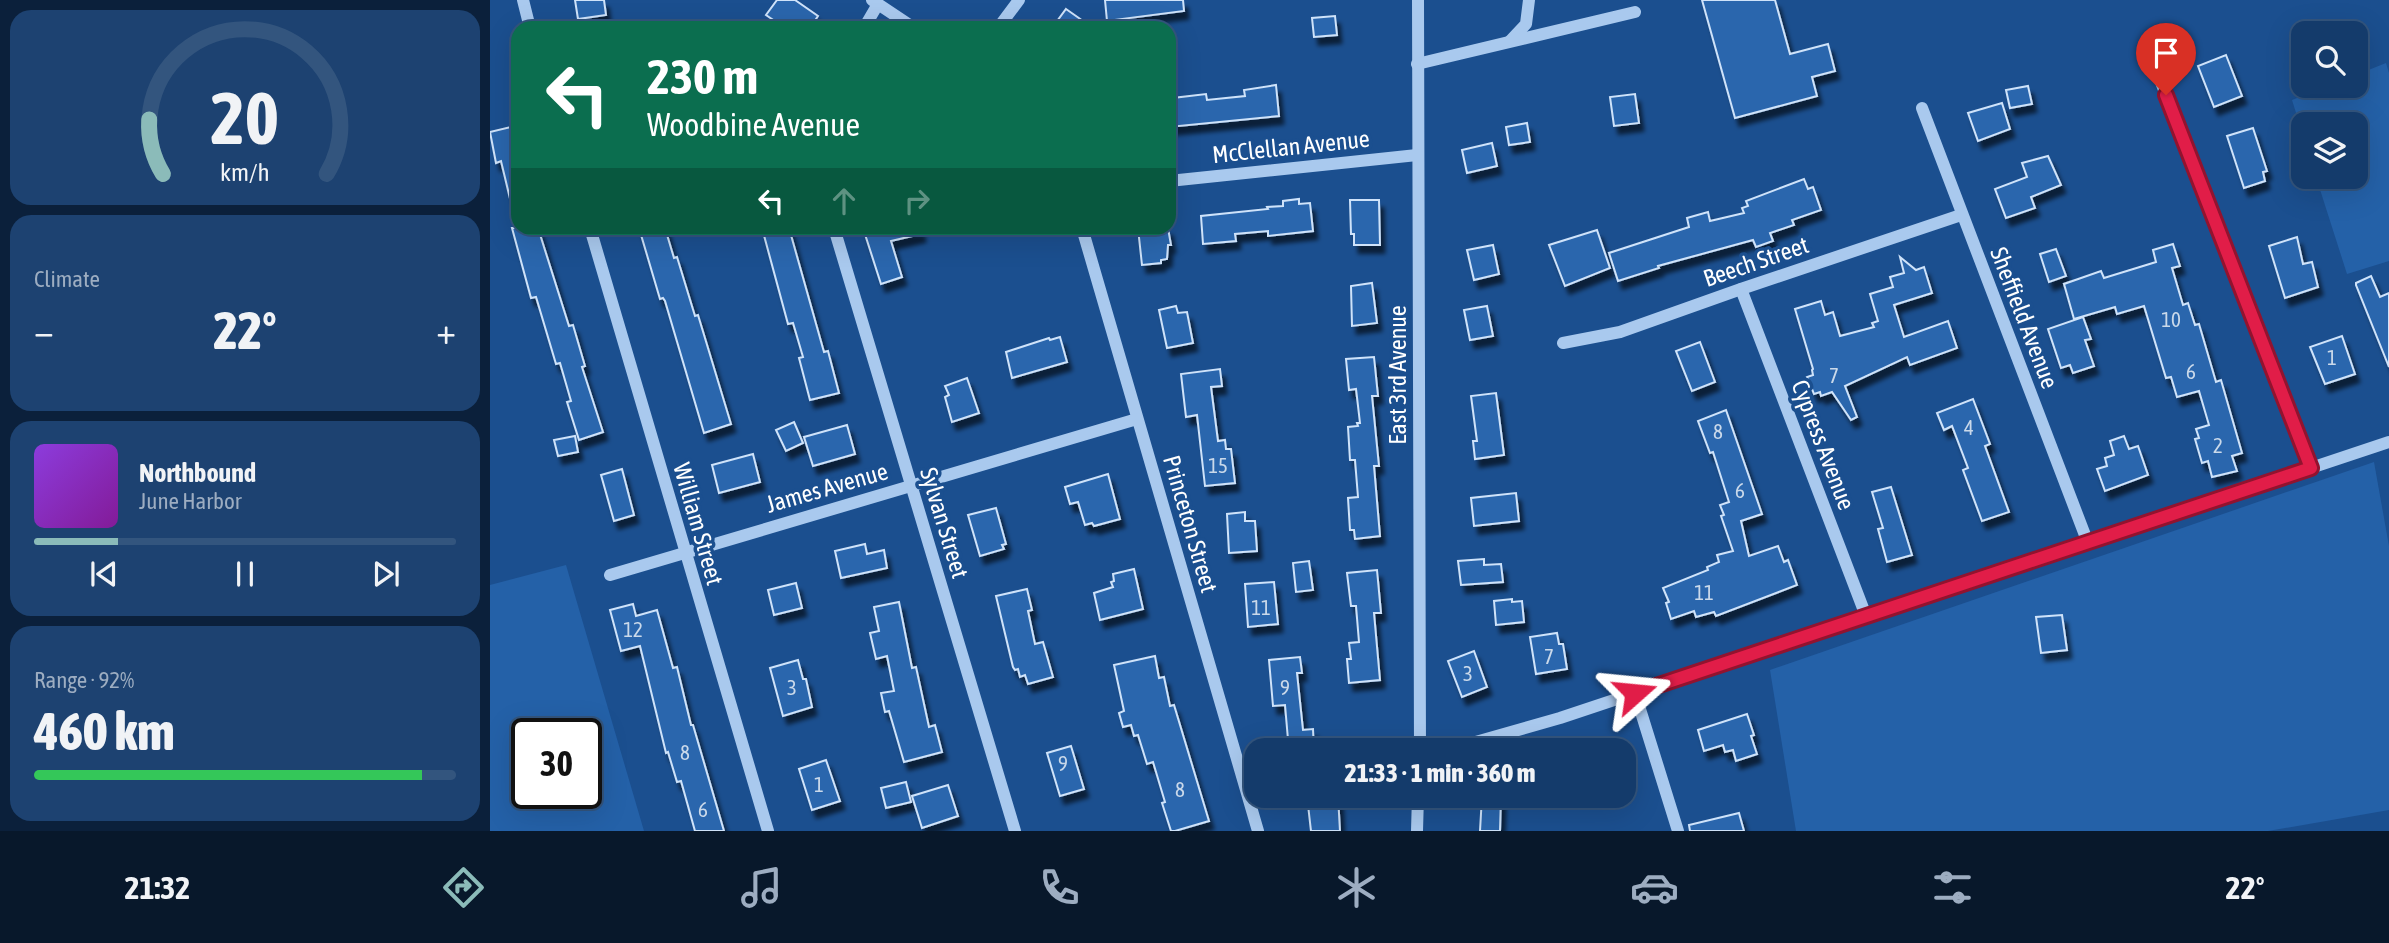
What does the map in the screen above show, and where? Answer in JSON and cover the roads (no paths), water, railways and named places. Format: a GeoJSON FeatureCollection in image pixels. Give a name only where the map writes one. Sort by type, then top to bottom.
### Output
{"type":"FeatureCollection","features":[{"type":"Feature","properties":{"kind":"street"},"geometry":{"type":"LineString","coordinates":[[523,0],[528,21]]}},
{"type":"Feature","properties":{"kind":"street"},"geometry":{"type":"LineString","coordinates":[[1003,21],[1019,0]]}},
{"type":"Feature","properties":{"kind":"street","name":"East 3rd Avenue"},"geometry":{"type":"LineString","coordinates":[[1418,0],[1420,738]]}},
{"type":"Feature","properties":{"kind":"street"},"geometry":{"type":"LineString","coordinates":[[1510,41],[1526,24],[1529,0]]}},
{"type":"Feature","properties":{"kind":"street"},"geometry":{"type":"LineString","coordinates":[[867,21],[875,2],[904,21]]}},
{"type":"Feature","properties":{"kind":"street"},"geometry":{"type":"LineString","coordinates":[[1418,64],[1635,12]]}},
{"type":"Feature","properties":{"kind":"street"},"geometry":{"type":"LineString","coordinates":[[2147,46],[2311,468]]}},
{"type":"Feature","properties":{"kind":"street","name":"Sheffield Avenue"},"geometry":{"type":"LineString","coordinates":[[1922,108],[2088,543]]}},
{"type":"Feature","properties":{"kind":"street","name":"McClellan Avenue"},"geometry":{"type":"LineString","coordinates":[[1176,180],[1417,155]]}},
{"type":"Feature","properties":{"kind":"street","name":"Beech Street"},"geometry":{"type":"LineString","coordinates":[[1563,344],[1620,332],[1961,215]]}},
{"type":"Feature","properties":{"kind":"street","name":"William Street"},"geometry":{"type":"LineString","coordinates":[[592,235],[768,831]]}},
{"type":"Feature","properties":{"kind":"street","name":"Sylvan Street"},"geometry":{"type":"LineString","coordinates":[[836,235],[1015,831]]}},
{"type":"Feature","properties":{"kind":"street","name":"Princeton Street"},"geometry":{"type":"LineString","coordinates":[[1085,235],[1258,831]]}},
{"type":"Feature","properties":{"kind":"street","name":"Cypress Avenue"},"geometry":{"type":"LineString","coordinates":[[1741,289],[1866,615]]}},
{"type":"Feature","properties":{"kind":"street","name":"James Avenue"},"geometry":{"type":"LineString","coordinates":[[610,575],[1137,419]]}},
{"type":"Feature","properties":{"kind":"street"},"geometry":{"type":"LineString","coordinates":[[1490,738],[1560,718],[2389,442]]}},
{"type":"Feature","properties":{"kind":"street"},"geometry":{"type":"LineString","coordinates":[[1635,693],[1678,831]]}},
{"type":"Feature","properties":{"kind":"street"},"geometry":{"type":"LineString","coordinates":[[1417,831],[1418,808]]}}]}
